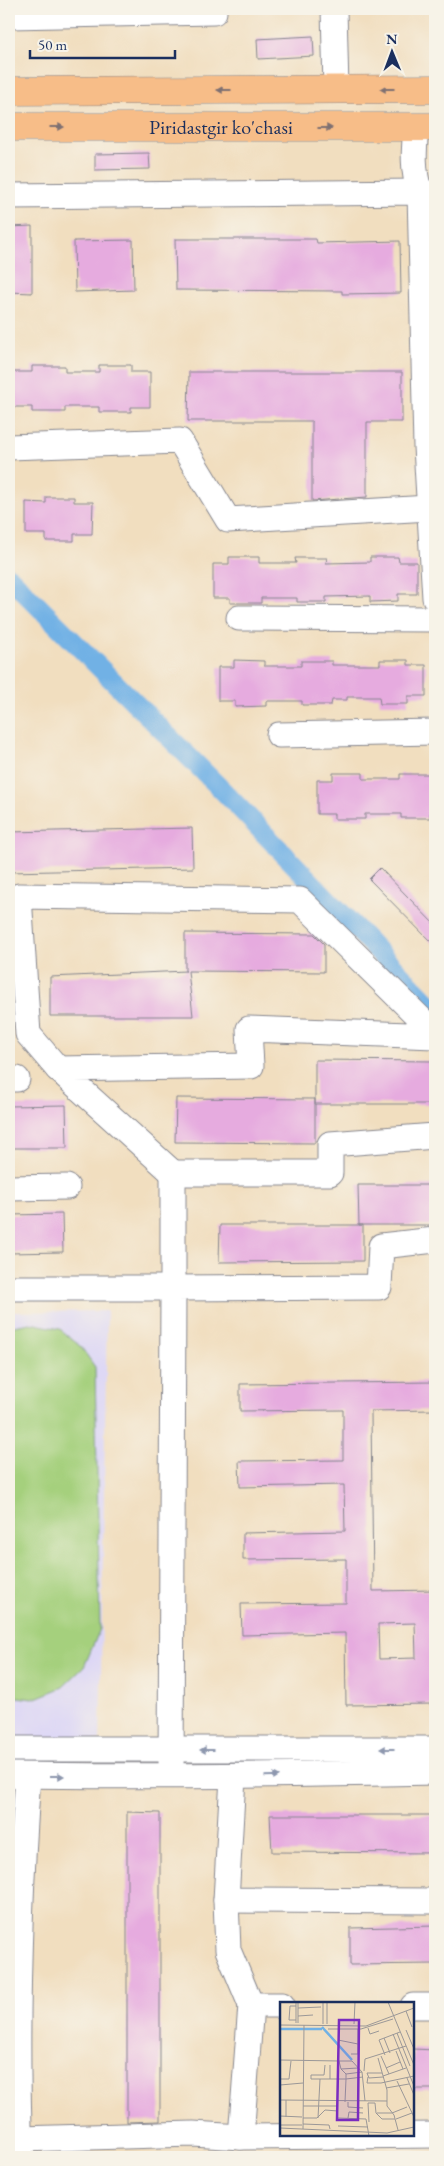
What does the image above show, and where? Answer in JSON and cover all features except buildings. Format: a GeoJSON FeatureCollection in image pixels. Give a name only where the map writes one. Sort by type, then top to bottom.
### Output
{"type":"FeatureCollection","features":[{"type":"Feature","properties":{"kind":"main road","name":"Piridastgir ko'chasi"},"geometry":{"type":"LineString","coordinates":[[9,91],[435,89]]}},
{"type":"Feature","properties":{"kind":"main road","name":"Piridastgir ko'chasi"},"geometry":{"type":"LineString","coordinates":[[9,127],[426,127]]}},
{"type":"Feature","properties":{"kind":"lane"},"geometry":{"type":"LineString","coordinates":[[334,9],[336,89]]}},
{"type":"Feature","properties":{"kind":"lane"},"geometry":{"type":"LineString","coordinates":[[9,16],[214,12]]}},
{"type":"Feature","properties":{"kind":"lane"},"geometry":{"type":"LineString","coordinates":[[426,127],[414,176],[428,193],[429,508],[435,598]]}},
{"type":"Feature","properties":{"kind":"lane"},"geometry":{"type":"LineString","coordinates":[[9,196],[428,193]]}},
{"type":"Feature","properties":{"kind":"lane"},"geometry":{"type":"LineString","coordinates":[[9,447],[180,440],[228,520],[429,508]]}},
{"type":"Feature","properties":{"kind":"lane"},"geometry":{"type":"LineString","coordinates":[[239,618],[435,619]]}},
{"type":"Feature","properties":{"kind":"lane"},"geometry":{"type":"LineString","coordinates":[[279,735],[435,732]]}},
{"type":"Feature","properties":{"kind":"lane"},"geometry":{"type":"LineString","coordinates":[[435,1034],[300,900],[14,896],[28,1034],[58,1069],[172,1174],[330,1173],[330,1144],[435,1136]]}},
{"type":"Feature","properties":{"kind":"lane"},"geometry":{"type":"LineString","coordinates":[[58,1069],[251,1066],[249,1029],[435,1034]]}},
{"type":"Feature","properties":{"kind":"lane"},"geometry":{"type":"LineString","coordinates":[[171,1775],[172,1174]]}},
{"type":"Feature","properties":{"kind":"lane"},"geometry":{"type":"LineString","coordinates":[[9,1188],[67,1187]]}},
{"type":"Feature","properties":{"kind":"lane"},"geometry":{"type":"LineString","coordinates":[[9,1288],[379,1287],[381,1246],[435,1240]]}},
{"type":"Feature","properties":{"kind":"lane"},"geometry":{"type":"LineString","coordinates":[[9,1749],[435,1749]]}},
{"type":"Feature","properties":{"kind":"lane"},"geometry":{"type":"LineString","coordinates":[[280,2136],[193,2134],[20,2148],[14,1970],[18,1776],[171,1775],[233,1777],[435,1772]]}},
{"type":"Feature","properties":{"kind":"lane"},"geometry":{"type":"LineString","coordinates":[[233,1777],[226,1900],[228,1950],[251,2005],[241,2136]]}},
{"type":"Feature","properties":{"kind":"lane"},"geometry":{"type":"LineString","coordinates":[[226,1900],[435,1901]]}},
{"type":"Feature","properties":{"kind":"lane"},"geometry":{"type":"LineString","coordinates":[[251,2005],[280,2005]]}},
{"type":"Feature","properties":{"kind":"lane"},"geometry":{"type":"LineString","coordinates":[[414,2006],[435,2006]]}},
{"type":"Feature","properties":{"kind":"lane"},"geometry":{"type":"LineString","coordinates":[[414,2135],[435,2135]]}},
{"type":"Feature","properties":{"kind":"shaded area"},"geometry":{"type":"Polygon","coordinates":[[[107,1311],[100,1740],[9,1742],[9,1312],[107,1311]]]}},
{"type":"Feature","properties":{"kind":"green space"},"geometry":{"type":"Polygon","coordinates":[[[30,1323],[60,1329],[81,1347],[95,1367],[100,1629],[84,1667],[63,1687],[33,1699],[9,1696],[9,1327],[30,1323]]]}},
{"type":"Feature","properties":{"kind":"waterway"},"geometry":{"type":"LineString","coordinates":[[9,577],[224,792],[435,1010]]}}]}
